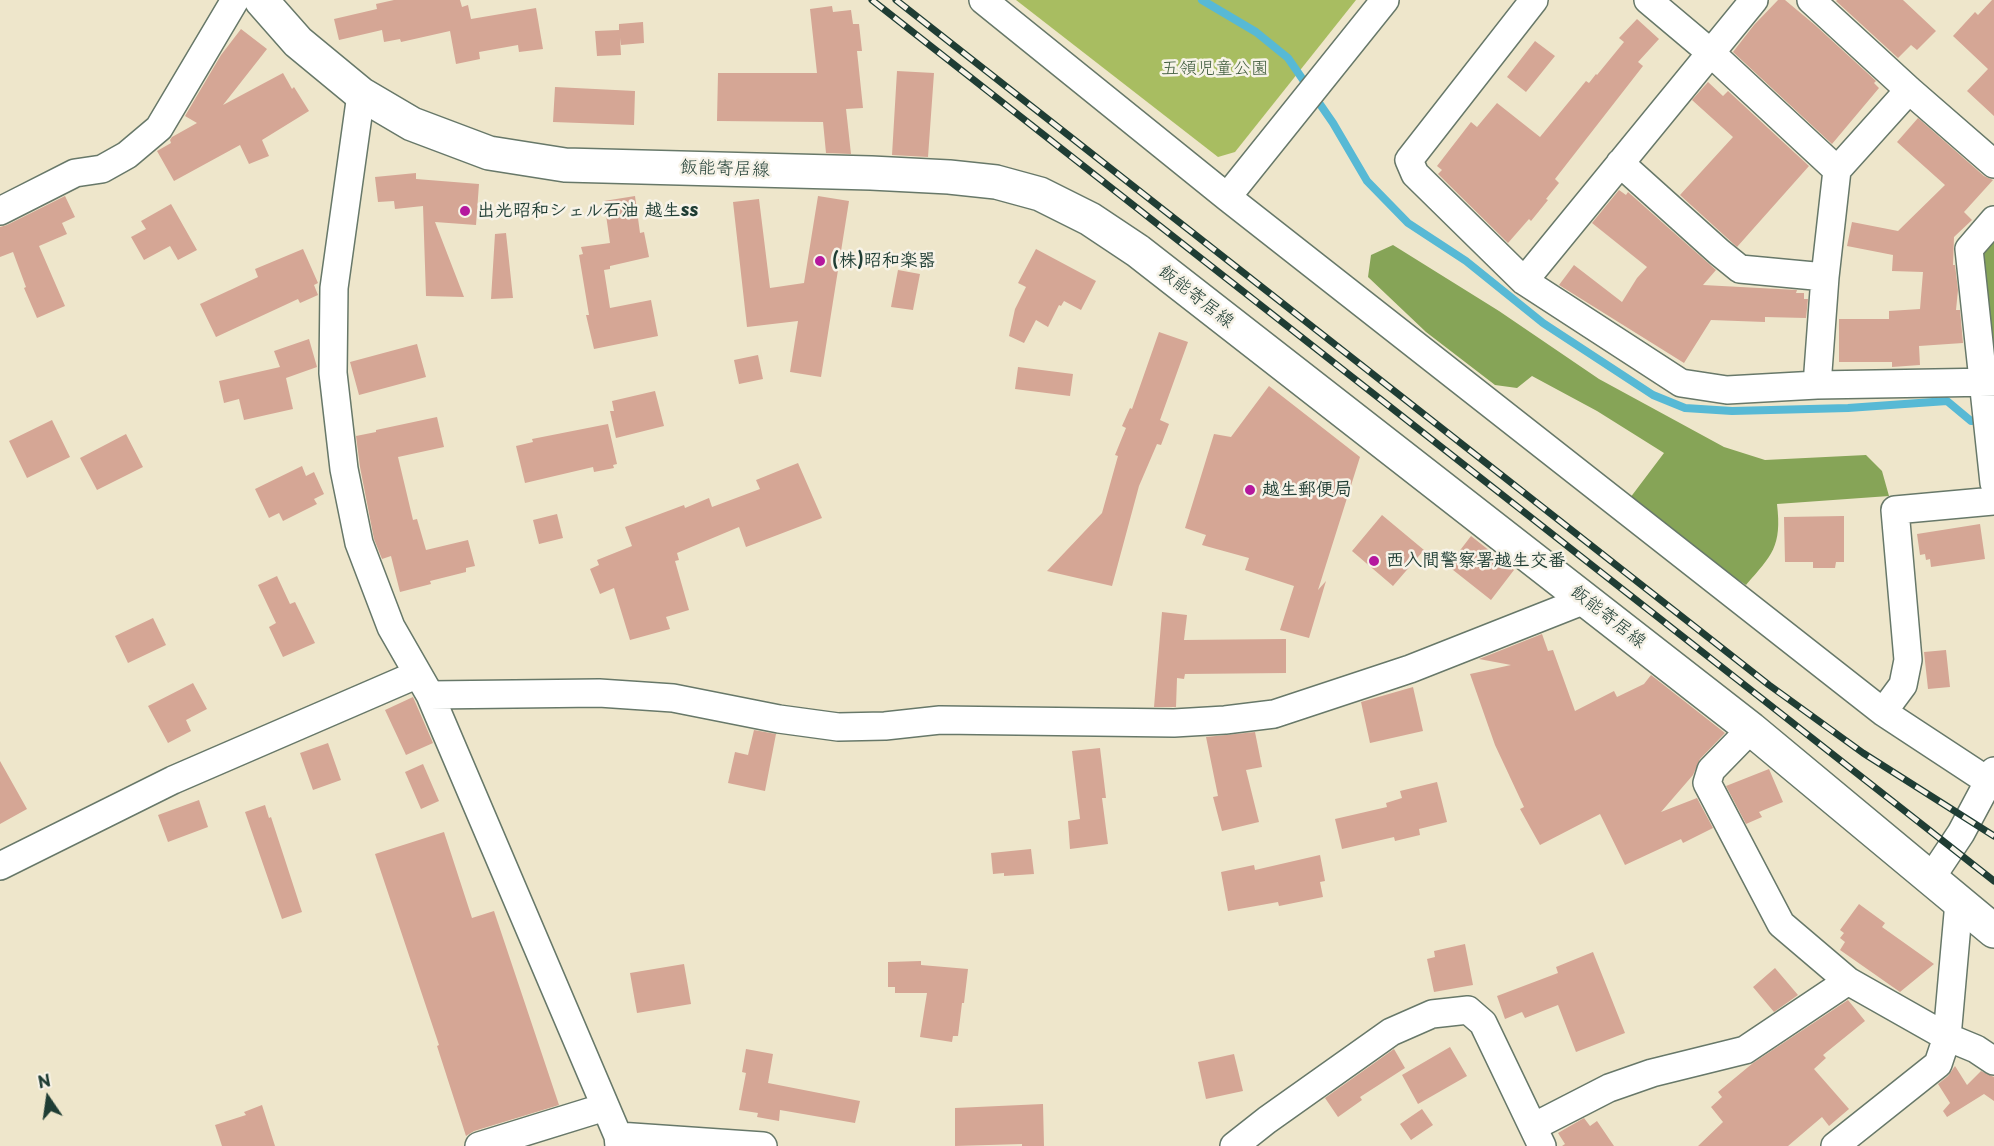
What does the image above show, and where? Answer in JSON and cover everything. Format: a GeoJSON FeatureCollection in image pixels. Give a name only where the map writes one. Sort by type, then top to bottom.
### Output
{"type":"FeatureCollection","features":[{"type":"Feature","properties":{"kind":"main road","name":"飯能寄居線"},"geometry":{"type":"LineString","coordinates":[[261,0],[298,42],[361,94],[412,124],[489,153],[565,165],[949,177],[996,182],[1040,194],[1090,219],[1138,251],[1750,729],[1994,931]]}},
{"type":"Feature","properties":{"kind":"street"},"geometry":{"type":"LineString","coordinates":[[0,211],[75,173],[102,169],[127,156],[159,128],[235,0]]}},
{"type":"Feature","properties":{"kind":"street"},"geometry":{"type":"LineString","coordinates":[[983,0],[1227,197],[1883,712],[1992,779],[1961,833],[1931,878]]}},
{"type":"Feature","properties":{"kind":"street"},"geometry":{"type":"LineString","coordinates":[[1227,197],[1384,0]]}},
{"type":"Feature","properties":{"kind":"street"},"geometry":{"type":"LineString","coordinates":[[1534,0],[1408,159],[1415,174],[1524,281],[1681,383],[1727,390],[1817,385],[1987,389]]}},
{"type":"Feature","properties":{"kind":"street"},"geometry":{"type":"LineString","coordinates":[[1648,0],[1711,54],[1837,170]]}},
{"type":"Feature","properties":{"kind":"street"},"geometry":{"type":"LineString","coordinates":[[1524,281],[1754,0]]}},
{"type":"Feature","properties":{"kind":"street"},"geometry":{"type":"LineString","coordinates":[[1811,0],[1994,164]]}},
{"type":"Feature","properties":{"kind":"street"},"geometry":{"type":"LineString","coordinates":[[1817,385],[1825,277],[1837,170],[1909,90]]}},
{"type":"Feature","properties":{"kind":"street"},"geometry":{"type":"LineString","coordinates":[[361,94],[334,288],[333,372],[344,469],[359,543],[391,627],[424,685],[618,1141],[763,1146]]}},
{"type":"Feature","properties":{"kind":"street"},"geometry":{"type":"LineString","coordinates":[[1620,163],[1740,269],[1825,277]]}},
{"type":"Feature","properties":{"kind":"street"},"geometry":{"type":"LineString","coordinates":[[1994,220],[1969,249],[1987,389],[1994,483]]}},
{"type":"Feature","properties":{"kind":"street"},"geometry":{"type":"LineString","coordinates":[[1883,712],[1903,686],[1908,660],[1895,510],[1994,501]]}},
{"type":"Feature","properties":{"kind":"street"},"geometry":{"type":"LineString","coordinates":[[0,866],[172,780],[424,685],[673,698],[779,719],[838,727],[885,726],[940,720],[1174,723],[1225,720],[1274,714],[1410,669],[1585,600]]}},
{"type":"Feature","properties":{"kind":"street"},"geometry":{"type":"LineString","coordinates":[[1750,729],[1711,771],[1707,783],[1781,924],[1848,981],[1947,1037],[1976,1049],[1994,1061]]}},
{"type":"Feature","properties":{"kind":"street"},"geometry":{"type":"LineString","coordinates":[[1835,1146],[1938,1064],[1947,1037],[1959,902]]}},
{"type":"Feature","properties":{"kind":"street"},"geometry":{"type":"LineString","coordinates":[[1234,1146],[1391,1032],[1432,1014],[1468,1010],[1483,1023],[1538,1137],[1608,1088],[1652,1073],[1745,1050],[1848,981]]}},
{"type":"Feature","properties":{"kind":"street"},"geometry":{"type":"LineString","coordinates":[[479,1146],[605,1107]]}},
{"type":"Feature","properties":{"kind":"green space","name":"五領児童公園"},"geometry":{"type":"Polygon","coordinates":[[[1016,0],[1356,0],[1235,152],[1218,157],[1016,0]]]}},
{"type":"Feature","properties":{"kind":"green space"},"geometry":{"type":"Polygon","coordinates":[[[1994,233],[1994,365],[1981,248],[1994,233]]]}},
{"type":"Feature","properties":{"kind":"green space"},"geometry":{"type":"Polygon","coordinates":[[[1393,245],[1499,311],[1599,379],[1724,447],[1765,460],[1866,455],[1882,471],[1889,496],[1777,504],[1778,531],[1773,549],[1763,566],[1746,585],[1672,536],[1630,498],[1664,453],[1597,411],[1532,376],[1517,388],[1495,385],[1426,332],[1368,277],[1371,255],[1393,245]]]}},
{"type":"Feature","properties":{"kind":"building"},"geometry":{"type":"Polygon","coordinates":[[[394,0],[460,0],[462,7],[468,5],[471,19],[536,8],[543,49],[519,52],[518,45],[479,52],[480,59],[456,64],[450,31],[401,42],[400,39],[384,42],[382,30],[339,40],[334,19],[377,9],[376,4],[394,0]]]}},
{"type":"Feature","properties":{"kind":"building"},"geometry":{"type":"Polygon","coordinates":[[[1778,0],[1785,0],[1815,25],[1876,81],[1874,83],[1879,88],[1832,144],[1733,52],[1778,0]]]}},
{"type":"Feature","properties":{"kind":"building"},"geometry":{"type":"Polygon","coordinates":[[[1837,0],[1903,0],[1936,31],[1917,50],[1911,45],[1898,58],[1837,0]]]}},
{"type":"Feature","properties":{"kind":"building"},"geometry":{"type":"Polygon","coordinates":[[[1994,0],[1994,116],[1967,91],[1988,69],[1953,36],[1975,12],[1978,15],[1994,0]]]}},
{"type":"Feature","properties":{"kind":"building"},"geometry":{"type":"Polygon","coordinates":[[[832,6],[833,12],[851,10],[853,24],[859,24],[862,51],[857,51],[863,108],[846,109],[851,154],[826,153],[823,122],[717,121],[718,73],[817,73],[810,9],[832,6]]]}},
{"type":"Feature","properties":{"kind":"building"},"geometry":{"type":"Polygon","coordinates":[[[1637,19],[1659,39],[1638,62],[1643,66],[1555,179],[1559,183],[1546,199],[1548,200],[1531,221],[1529,219],[1508,243],[1438,174],[1442,170],[1437,166],[1471,122],[1477,127],[1497,103],[1540,137],[1586,81],[1589,83],[1597,75],[1624,42],[1619,38],[1637,19]]]}},
{"type":"Feature","properties":{"kind":"building"},"geometry":{"type":"Polygon","coordinates":[[[643,22],[644,43],[621,45],[620,38],[621,55],[597,56],[595,31],[619,30],[619,24],[643,22]]]}},
{"type":"Feature","properties":{"kind":"building"},"geometry":{"type":"Polygon","coordinates":[[[241,29],[267,49],[223,105],[283,73],[309,111],[262,140],[269,156],[249,164],[240,145],[174,181],[157,151],[171,143],[172,137],[197,123],[185,116],[221,55],[241,29]]]}},
{"type":"Feature","properties":{"kind":"building"},"geometry":{"type":"Polygon","coordinates":[[[1535,41],[1555,56],[1526,92],[1507,77],[1535,41]]]}},
{"type":"Feature","properties":{"kind":"building"},"geometry":{"type":"Polygon","coordinates":[[[897,71],[934,73],[928,157],[892,155],[897,71]]]}},
{"type":"Feature","properties":{"kind":"building"},"geometry":{"type":"Polygon","coordinates":[[[1708,82],[1723,96],[1728,91],[1809,166],[1737,247],[1680,195],[1733,137],[1692,100],[1708,82]]]}},
{"type":"Feature","properties":{"kind":"building"},"geometry":{"type":"Polygon","coordinates":[[[555,87],[635,91],[634,125],[553,122],[555,87]]]}},
{"type":"Feature","properties":{"kind":"building"},"geometry":{"type":"Polygon","coordinates":[[[1918,118],[1984,176],[1993,180],[1964,212],[1972,220],[1954,237],[1953,265],[1955,265],[1958,290],[1956,310],[1960,310],[1963,343],[1919,346],[1920,365],[1892,367],[1892,362],[1839,362],[1839,319],[1889,319],[1889,311],[1920,309],[1923,272],[1892,271],[1893,255],[1847,246],[1852,222],[1898,231],[1945,185],[1897,142],[1918,118]]]}},
{"type":"Feature","properties":{"kind":"building"},"geometry":{"type":"Polygon","coordinates":[[[416,173],[416,179],[479,184],[476,225],[435,222],[464,297],[426,296],[423,206],[395,209],[394,201],[378,202],[375,177],[416,173]]]}},
{"type":"Feature","properties":{"kind":"building"},"geometry":{"type":"Polygon","coordinates":[[[1619,190],[1626,195],[1628,192],[1716,270],[1703,285],[1797,290],[1796,293],[1804,293],[1804,299],[1808,299],[1806,318],[1765,317],[1765,322],[1711,320],[1684,363],[1559,285],[1574,265],[1622,302],[1647,267],[1592,223],[1619,190]]]}},
{"type":"Feature","properties":{"kind":"building"},"geometry":{"type":"Polygon","coordinates":[[[65,196],[75,217],[62,223],[67,234],[39,246],[65,306],[37,318],[24,288],[26,287],[13,252],[0,257],[0,227],[65,196]]]}},
{"type":"Feature","properties":{"kind":"building"},"geometry":{"type":"Polygon","coordinates":[[[635,196],[640,233],[644,232],[649,257],[610,266],[610,269],[604,270],[610,308],[651,300],[658,336],[594,349],[586,315],[589,315],[579,255],[583,254],[581,247],[610,243],[604,201],[635,196]]]}},
{"type":"Feature","properties":{"kind":"building"},"geometry":{"type":"Polygon","coordinates":[[[818,196],[849,201],[821,377],[790,372],[798,321],[747,327],[733,202],[759,199],[770,288],[804,283],[818,196]]]}},
{"type":"Feature","properties":{"kind":"building"},"geometry":{"type":"Polygon","coordinates":[[[171,204],[197,250],[178,260],[170,246],[144,260],[131,237],[146,229],[141,221],[171,204]]]}},
{"type":"Feature","properties":{"kind":"building"},"geometry":{"type":"Polygon","coordinates":[[[506,233],[513,298],[491,299],[495,234],[506,233]]]}},
{"type":"Feature","properties":{"kind":"building"},"geometry":{"type":"Polygon","coordinates":[[[303,249],[318,283],[314,285],[318,295],[300,303],[298,299],[216,337],[200,304],[258,277],[255,269],[303,249]]]}},
{"type":"Feature","properties":{"kind":"building"},"geometry":{"type":"Polygon","coordinates":[[[1036,249],[1096,281],[1081,310],[1064,301],[1061,306],[1059,305],[1048,327],[1036,320],[1024,343],[1009,336],[1015,309],[1026,287],[1018,283],[1036,249]]]}},
{"type":"Feature","properties":{"kind":"building"},"geometry":{"type":"Polygon","coordinates":[[[898,270],[920,274],[913,310],[891,307],[898,270]]]}},
{"type":"Feature","properties":{"kind":"building"},"geometry":{"type":"Polygon","coordinates":[[[1159,332],[1188,342],[1160,420],[1169,424],[1161,445],[1157,444],[1139,486],[1112,586],[1047,571],[1102,513],[1118,456],[1115,455],[1126,428],[1122,426],[1130,408],[1132,409],[1159,332]]]}},
{"type":"Feature","properties":{"kind":"building"},"geometry":{"type":"Polygon","coordinates":[[[309,339],[317,367],[286,378],[293,409],[244,420],[239,399],[224,403],[219,381],[280,367],[274,351],[309,339]]]}},
{"type":"Feature","properties":{"kind":"building"},"geometry":{"type":"Polygon","coordinates":[[[417,344],[426,377],[359,395],[350,362],[417,344]]]}},
{"type":"Feature","properties":{"kind":"building"},"geometry":{"type":"Polygon","coordinates":[[[758,355],[763,379],[739,384],[734,360],[758,355]]]}},
{"type":"Feature","properties":{"kind":"building"},"geometry":{"type":"Polygon","coordinates":[[[1018,367],[1073,374],[1070,396],[1015,389],[1018,367]]]}},
{"type":"Feature","properties":{"kind":"building"},"geometry":{"type":"Polygon","coordinates":[[[1269,386],[1360,457],[1318,590],[1326,581],[1309,638],[1280,630],[1294,586],[1245,570],[1249,558],[1202,545],[1206,535],[1185,528],[1214,434],[1231,437],[1269,386]]]}},
{"type":"Feature","properties":{"kind":"building"},"geometry":{"type":"Polygon","coordinates":[[[655,391],[664,426],[616,438],[610,411],[614,411],[612,401],[655,391]]]}},
{"type":"Feature","properties":{"kind":"building"},"geometry":{"type":"Polygon","coordinates":[[[437,417],[444,447],[398,457],[413,520],[417,519],[426,550],[468,540],[475,566],[466,568],[466,572],[430,581],[431,584],[400,592],[391,556],[382,559],[374,539],[356,436],[437,417]]]}},
{"type":"Feature","properties":{"kind":"building"},"geometry":{"type":"Polygon","coordinates":[[[52,420],[70,457],[27,478],[9,441],[52,420]]]}},
{"type":"Feature","properties":{"kind":"building"},"geometry":{"type":"Polygon","coordinates":[[[608,424],[617,464],[613,465],[614,468],[594,472],[593,467],[525,483],[516,446],[533,442],[532,439],[608,424]]]}},
{"type":"Feature","properties":{"kind":"building"},"geometry":{"type":"Polygon","coordinates":[[[126,434],[143,467],[97,490],[80,458],[126,434]]]}},
{"type":"Feature","properties":{"kind":"building"},"geometry":{"type":"Polygon","coordinates":[[[798,463],[822,518],[746,547],[739,527],[677,553],[679,560],[675,561],[689,610],[666,617],[670,629],[630,640],[614,588],[600,594],[590,569],[599,565],[597,560],[632,546],[625,527],[709,498],[712,507],[760,489],[756,480],[798,463]]]}},
{"type":"Feature","properties":{"kind":"building"},"geometry":{"type":"Polygon","coordinates":[[[302,466],[306,476],[314,472],[324,494],[314,499],[317,504],[283,521],[279,513],[269,518],[255,489],[302,466]]]}},
{"type":"Feature","properties":{"kind":"building"},"geometry":{"type":"Polygon","coordinates":[[[557,514],[563,538],[539,544],[533,520],[557,514]]]}},
{"type":"Feature","properties":{"kind":"building"},"geometry":{"type":"Polygon","coordinates":[[[1382,515],[1424,550],[1393,586],[1352,551],[1382,515]]]}},
{"type":"Feature","properties":{"kind":"building"},"geometry":{"type":"Polygon","coordinates":[[[1844,516],[1844,562],[1836,562],[1835,568],[1813,568],[1813,562],[1785,562],[1784,517],[1844,516]]]}},
{"type":"Feature","properties":{"kind":"building"},"geometry":{"type":"Polygon","coordinates":[[[1980,524],[1985,559],[1931,567],[1930,559],[1926,560],[1925,554],[1920,555],[1917,534],[1980,524]]]}},
{"type":"Feature","properties":{"kind":"building"},"geometry":{"type":"Polygon","coordinates":[[[1471,536],[1514,570],[1491,600],[1448,566],[1471,536]]]}},
{"type":"Feature","properties":{"kind":"building"},"geometry":{"type":"Polygon","coordinates":[[[277,576],[290,604],[295,602],[315,643],[283,657],[269,627],[276,623],[258,585],[277,576]]]}},
{"type":"Feature","properties":{"kind":"building"},"geometry":{"type":"Polygon","coordinates":[[[1162,612],[1187,615],[1184,640],[1286,639],[1286,673],[1185,674],[1184,679],[1177,678],[1176,707],[1154,707],[1162,612]]]}},
{"type":"Feature","properties":{"kind":"building"},"geometry":{"type":"Polygon","coordinates":[[[153,618],[166,645],[128,663],[115,636],[153,618]]]}},
{"type":"Feature","properties":{"kind":"building"},"geometry":{"type":"Polygon","coordinates":[[[1542,634],[1548,651],[1553,650],[1575,711],[1614,691],[1617,697],[1644,684],[1651,675],[1725,733],[1700,759],[1693,775],[1661,812],[1697,798],[1713,828],[1683,843],[1681,839],[1625,865],[1600,814],[1540,845],[1520,809],[1524,807],[1495,745],[1470,674],[1511,665],[1479,659],[1542,634]]]}},
{"type":"Feature","properties":{"kind":"building"},"geometry":{"type":"Polygon","coordinates":[[[1946,650],[1950,687],[1928,689],[1924,652],[1946,650]]]}},
{"type":"Feature","properties":{"kind":"building"},"geometry":{"type":"Polygon","coordinates":[[[193,683],[207,709],[186,720],[191,731],[168,743],[148,706],[193,683]]]}},
{"type":"Feature","properties":{"kind":"building"},"geometry":{"type":"Polygon","coordinates":[[[1413,687],[1423,731],[1370,743],[1361,702],[1413,687]]]}},
{"type":"Feature","properties":{"kind":"building"},"geometry":{"type":"Polygon","coordinates":[[[413,697],[433,743],[406,755],[385,710],[413,697]]]}},
{"type":"Feature","properties":{"kind":"building"},"geometry":{"type":"Polygon","coordinates":[[[754,730],[776,734],[765,791],[728,783],[735,752],[748,755],[754,730]]]}},
{"type":"Feature","properties":{"kind":"building"},"geometry":{"type":"Polygon","coordinates":[[[1255,732],[1262,767],[1246,770],[1259,822],[1222,831],[1213,797],[1218,796],[1206,737],[1255,732]]]}},
{"type":"Feature","properties":{"kind":"building"},"geometry":{"type":"Polygon","coordinates":[[[328,743],[341,780],[313,790],[300,753],[328,743]]]}},
{"type":"Feature","properties":{"kind":"building"},"geometry":{"type":"Polygon","coordinates":[[[1100,748],[1106,798],[1102,798],[1108,844],[1070,849],[1068,821],[1080,819],[1072,751],[1100,748]]]}},
{"type":"Feature","properties":{"kind":"building"},"geometry":{"type":"Polygon","coordinates":[[[0,761],[27,809],[0,824],[0,761]]]}},
{"type":"Feature","properties":{"kind":"building"},"geometry":{"type":"Polygon","coordinates":[[[423,764],[439,801],[421,809],[405,772],[423,764]]]}},
{"type":"Feature","properties":{"kind":"building"},"geometry":{"type":"Polygon","coordinates":[[[1769,769],[1783,802],[1759,812],[1762,817],[1746,824],[1726,786],[1769,769]]]}},
{"type":"Feature","properties":{"kind":"building"},"geometry":{"type":"Polygon","coordinates":[[[1437,782],[1447,822],[1419,829],[1420,835],[1395,841],[1394,837],[1342,849],[1335,819],[1387,807],[1386,803],[1402,798],[1400,791],[1437,782]]]}},
{"type":"Feature","properties":{"kind":"building"},"geometry":{"type":"Polygon","coordinates":[[[199,800],[208,827],[168,842],[158,815],[199,800]]]}},
{"type":"Feature","properties":{"kind":"building"},"geometry":{"type":"Polygon","coordinates":[[[265,805],[302,912],[282,919],[245,812],[265,805]]]}},
{"type":"Feature","properties":{"kind":"building"},"geometry":{"type":"Polygon","coordinates":[[[444,832],[472,918],[494,911],[559,1105],[474,1131],[466,1136],[437,1046],[439,1045],[375,854],[444,832]]]}},
{"type":"Feature","properties":{"kind":"building"},"geometry":{"type":"Polygon","coordinates":[[[1031,849],[1034,874],[1004,876],[1004,873],[993,874],[991,853],[1031,849]]]}},
{"type":"Feature","properties":{"kind":"building"},"geometry":{"type":"Polygon","coordinates":[[[1320,855],[1325,881],[1320,882],[1323,897],[1279,906],[1278,902],[1228,911],[1221,872],[1254,865],[1255,870],[1320,855]]]}},
{"type":"Feature","properties":{"kind":"building"},"geometry":{"type":"Polygon","coordinates":[[[1859,904],[1885,923],[1882,927],[1934,964],[1900,992],[1840,950],[1845,942],[1840,938],[1844,933],[1840,930],[1859,904]]]}},
{"type":"Feature","properties":{"kind":"building"},"geometry":{"type":"Polygon","coordinates":[[[1465,944],[1473,985],[1434,992],[1427,959],[1435,957],[1434,951],[1465,944]]]}},
{"type":"Feature","properties":{"kind":"building"},"geometry":{"type":"Polygon","coordinates":[[[1593,952],[1625,1033],[1576,1052],[1558,1005],[1525,1018],[1522,1012],[1505,1019],[1497,996],[1558,973],[1556,967],[1593,952]]]}},
{"type":"Feature","properties":{"kind":"building"},"geometry":{"type":"Polygon","coordinates":[[[921,961],[921,965],[968,969],[958,1036],[953,1036],[952,1042],[920,1037],[927,993],[895,993],[895,987],[888,987],[888,962],[921,961]]]}},
{"type":"Feature","properties":{"kind":"building"},"geometry":{"type":"Polygon","coordinates":[[[684,964],[691,1004],[637,1013],[630,973],[684,964]]]}},
{"type":"Feature","properties":{"kind":"building"},"geometry":{"type":"Polygon","coordinates":[[[1775,968],[1798,995],[1774,1012],[1753,987],[1775,968]]]}},
{"type":"Feature","properties":{"kind":"building"},"geometry":{"type":"Polygon","coordinates":[[[1848,1000],[1865,1021],[1823,1055],[1826,1058],[1814,1069],[1849,1109],[1829,1126],[1822,1117],[1788,1146],[1698,1146],[1723,1122],[1711,1107],[1722,1097],[1718,1092],[1753,1063],[1848,1000]]]}},
{"type":"Feature","properties":{"kind":"building"},"geometry":{"type":"Polygon","coordinates":[[[1450,1047],[1467,1076],[1418,1104],[1402,1075],[1450,1047]]]}},
{"type":"Feature","properties":{"kind":"building"},"geometry":{"type":"Polygon","coordinates":[[[746,1049],[773,1054],[768,1083],[860,1101],[855,1123],[780,1110],[779,1121],[757,1117],[758,1113],[739,1110],[746,1073],[742,1072],[746,1049]]]}},
{"type":"Feature","properties":{"kind":"building"},"geometry":{"type":"Polygon","coordinates":[[[1394,1049],[1405,1068],[1360,1097],[1362,1100],[1338,1117],[1325,1098],[1394,1049]]]}},
{"type":"Feature","properties":{"kind":"building"},"geometry":{"type":"Polygon","coordinates":[[[1234,1054],[1243,1091],[1206,1099],[1198,1062],[1234,1054]]]}},
{"type":"Feature","properties":{"kind":"building"},"geometry":{"type":"Polygon","coordinates":[[[1955,1066],[1967,1085],[1981,1071],[1994,1077],[1994,1101],[1984,1094],[1947,1117],[1943,1111],[1950,1103],[1938,1084],[1955,1066]]]}},
{"type":"Feature","properties":{"kind":"building"},"geometry":{"type":"Polygon","coordinates":[[[1043,1104],[1044,1146],[1022,1146],[1022,1144],[955,1146],[955,1108],[1043,1104]]]}},
{"type":"Feature","properties":{"kind":"building"},"geometry":{"type":"Polygon","coordinates":[[[262,1105],[275,1146],[222,1146],[215,1125],[246,1115],[244,1112],[262,1105]]]}},
{"type":"Feature","properties":{"kind":"building"},"geometry":{"type":"Polygon","coordinates":[[[1422,1109],[1433,1125],[1411,1140],[1400,1124],[1422,1109]]]}},
{"type":"Feature","properties":{"kind":"building"},"geometry":{"type":"Polygon","coordinates":[[[1584,1118],[1590,1126],[1597,1121],[1614,1146],[1562,1146],[1565,1144],[1558,1133],[1584,1118]]]}},
{"type":"Feature","properties":{"kind":"waterway"},"geometry":{"type":"LineString","coordinates":[[1202,0],[1256,32],[1288,58],[1308,87]]}},
{"type":"Feature","properties":{"kind":"waterway"},"geometry":{"type":"LineString","coordinates":[[1315,97],[1367,181],[1408,223],[1466,261],[1543,323],[1653,395],[1685,408],[1732,411],[1848,408],[1947,401],[1971,421],[1983,420]]}},
{"type":"Feature","properties":{"kind":"railway"},"geometry":{"type":"LineString","coordinates":[[872,0],[1994,881]]}},
{"type":"Feature","properties":{"kind":"railway"},"geometry":{"type":"LineString","coordinates":[[896,0],[1769,685],[1863,753],[1994,836]]}},
{"type":"Feature","properties":{"kind":"place","name":"出光昭和シェル石油 越生ss"},"geometry":{"type":"Point","coordinates":[465,211]}},
{"type":"Feature","properties":{"kind":"place","name":"(株)昭和楽器"},"geometry":{"type":"Point","coordinates":[820,261]}},
{"type":"Feature","properties":{"kind":"place","name":"越生郵便局"},"geometry":{"type":"Point","coordinates":[1250,490]}},
{"type":"Feature","properties":{"kind":"place","name":"西入間警察署越生交番"},"geometry":{"type":"Point","coordinates":[1374,561]}}]}
